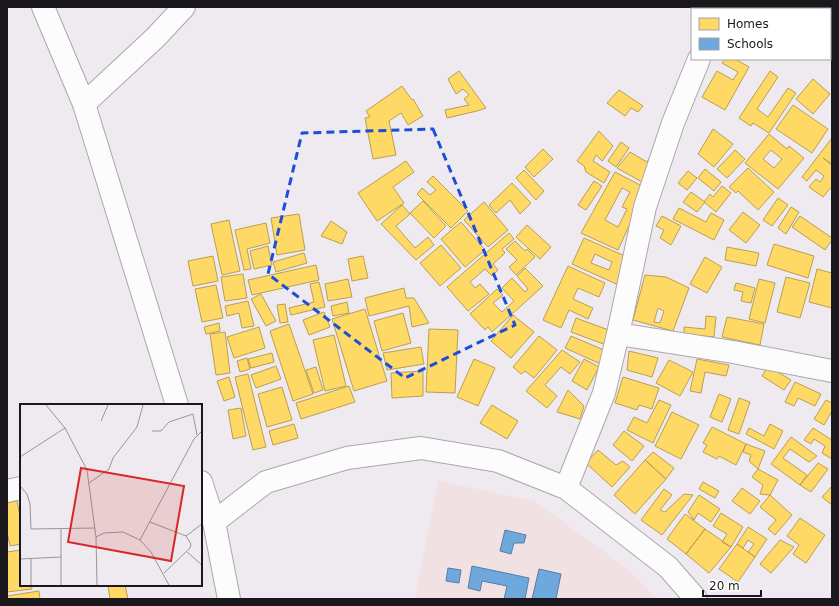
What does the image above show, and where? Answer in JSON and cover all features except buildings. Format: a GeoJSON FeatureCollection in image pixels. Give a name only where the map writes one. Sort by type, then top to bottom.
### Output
{"type":"FeatureCollection","features":[{"type":"Feature","properties":{"kind":"main road"},"geometry":{"type":"LineString","coordinates":[[43,7],[84,104],[177,404]]}},
{"type":"Feature","properties":{"kind":"main road"},"geometry":{"type":"LineString","coordinates":[[84,104],[155,38],[184,7]]}},
{"type":"Feature","properties":{"kind":"main road"},"geometry":{"type":"LineString","coordinates":[[566,488],[604,393],[618,334],[644,207],[673,123],[699,60]]}},
{"type":"Feature","properties":{"kind":"main road"},"geometry":{"type":"LineString","coordinates":[[618,334],[733,352],[832,371]]}},
{"type":"Feature","properties":{"kind":"main road"},"geometry":{"type":"LineString","coordinates":[[214,522],[266,482],[346,458],[421,448],[498,461],[566,488],[668,567],[696,599]]}},
{"type":"Feature","properties":{"kind":"main road"},"geometry":{"type":"LineString","coordinates":[[202,485],[214,522],[229,599]]}},
{"type":"Feature","properties":{"kind":"main road"},"geometry":{"type":"LineString","coordinates":[[7,491],[20,488]]}},
{"type":"Feature","properties":{"kind":"highlighted area"},"geometry":{"type":"Polygon","coordinates":[[[433,129],[515,325],[405,378],[268,274],[302,133],[433,129]]]}},
{"type":"Feature","properties":{"kind":"shaded area"},"geometry":{"type":"Polygon","coordinates":[[[438,481],[534,501],[628,569],[656,599],[415,599],[438,481]]]}}]}
